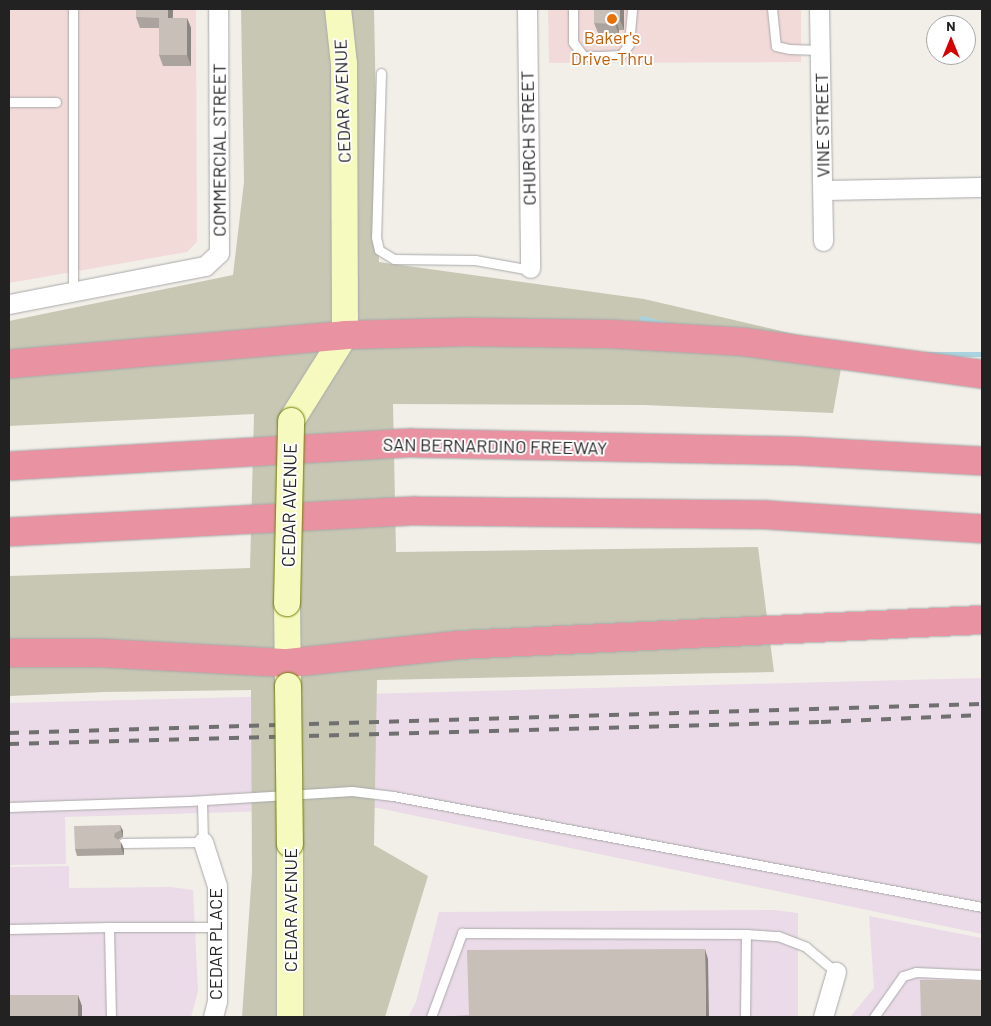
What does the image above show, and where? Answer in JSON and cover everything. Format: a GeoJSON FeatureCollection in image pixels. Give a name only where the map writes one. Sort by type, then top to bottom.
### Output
{"type":"FeatureCollection","features":[{"type":"Feature","properties":{"kind":"highway"},"geometry":{"type":"LineString","coordinates":[[9,364],[345,336],[466,332],[611,334],[744,342],[982,374]]}},
{"type":"Feature","properties":{"kind":"highway","name":"SAN BERNARDINO FREEWAY"},"geometry":{"type":"LineString","coordinates":[[9,466],[411,443],[797,451],[982,461]]}},
{"type":"Feature","properties":{"kind":"highway"},"geometry":{"type":"LineString","coordinates":[[9,532],[415,511],[768,515],[982,529]]}},
{"type":"Feature","properties":{"kind":"highway"},"geometry":{"type":"LineString","coordinates":[[9,653],[101,653],[288,675],[459,645],[982,620]]}},
{"type":"Feature","properties":{"kind":"main road","name":"CEDAR AVENUE"},"geometry":{"type":"LineString","coordinates":[[290,1017],[287,603],[291,421],[345,336],[344,64],[338,9]]}},
{"type":"Feature","properties":{"kind":"street","name":"COMMERCIAL STREET"},"geometry":{"type":"LineString","coordinates":[[9,304],[206,266],[220,253],[218,9]]}},
{"type":"Feature","properties":{"kind":"street","name":"CHURCH STREET"},"geometry":{"type":"LineString","coordinates":[[527,9],[530,268]]}},
{"type":"Feature","properties":{"kind":"street","name":"VINE STREET"},"geometry":{"type":"LineString","coordinates":[[819,9],[823,241]]}},
{"type":"Feature","properties":{"kind":"street"},"geometry":{"type":"LineString","coordinates":[[823,190],[982,187]]}},
{"type":"Feature","properties":{"kind":"street","name":"CEDAR PLACE"},"geometry":{"type":"LineString","coordinates":[[203,842],[217,886],[217,1001],[213,1017]]}},
{"type":"Feature","properties":{"kind":"street"},"geometry":{"type":"LineString","coordinates":[[824,1017],[836,972]]}},
{"type":"Feature","properties":{"kind":"lane"},"geometry":{"type":"LineString","coordinates":[[73,291],[74,9]]}},
{"type":"Feature","properties":{"kind":"lane"},"geometry":{"type":"LineString","coordinates":[[573,9],[573,42],[583,56],[621,55],[629,44],[632,9]]}},
{"type":"Feature","properties":{"kind":"lane"},"geometry":{"type":"LineString","coordinates":[[772,9],[776,46],[789,49],[820,50]]}},
{"type":"Feature","properties":{"kind":"lane"},"geometry":{"type":"LineString","coordinates":[[381,73],[376,237],[379,250],[394,259],[475,260],[525,269],[530,268]]}},
{"type":"Feature","properties":{"kind":"lane"},"geometry":{"type":"LineString","coordinates":[[9,102],[56,102]]}},
{"type":"Feature","properties":{"kind":"lane"},"geometry":{"type":"LineString","coordinates":[[9,807],[202,801],[352,791],[393,796],[982,907]]}},
{"type":"Feature","properties":{"kind":"lane"},"geometry":{"type":"LineString","coordinates":[[123,843],[203,842],[202,801]]}},
{"type":"Feature","properties":{"kind":"lane"},"geometry":{"type":"LineString","coordinates":[[109,927],[111,1017]]}},
{"type":"Feature","properties":{"kind":"lane"},"geometry":{"type":"LineString","coordinates":[[9,929],[217,927]]}},
{"type":"Feature","properties":{"kind":"lane"},"geometry":{"type":"LineString","coordinates":[[431,1017],[462,933],[746,934],[778,936],[806,948],[836,972]]}},
{"type":"Feature","properties":{"kind":"lane"},"geometry":{"type":"LineString","coordinates":[[745,1017],[746,934]]}},
{"type":"Feature","properties":{"kind":"lane"},"geometry":{"type":"LineString","coordinates":[[874,1017],[903,976],[916,972],[982,976]]}},
{"type":"Feature","properties":{"kind":"shaded area"},"geometry":{"type":"Polygon","coordinates":[[[9,9],[196,9],[197,242],[187,252],[9,283],[9,9]]]}},
{"type":"Feature","properties":{"kind":"shaded area"},"geometry":{"type":"Polygon","coordinates":[[[241,9],[374,9],[379,262],[644,299],[845,346],[833,413],[644,405],[393,404],[396,552],[758,547],[774,672],[377,680],[374,845],[428,876],[385,1017],[242,1017],[252,872],[251,690],[104,692],[9,696],[9,576],[250,568],[254,414],[9,426],[9,321],[233,275],[244,182],[241,9]]]}},
{"type":"Feature","properties":{"kind":"shaded area"},"geometry":{"type":"Polygon","coordinates":[[[548,9],[801,9],[801,62],[549,63],[548,9]]]}},
{"type":"Feature","properties":{"kind":"shaded area"},"geometry":{"type":"Polygon","coordinates":[[[982,678],[982,934],[378,808],[65,817],[66,864],[9,865],[9,703],[982,678]]]}},
{"type":"Feature","properties":{"kind":"shaded area"},"geometry":{"type":"Polygon","coordinates":[[[69,866],[69,888],[170,887],[193,890],[198,991],[191,1017],[9,1017],[9,867],[69,866]]]}},
{"type":"Feature","properties":{"kind":"shaded area"},"geometry":{"type":"Polygon","coordinates":[[[774,910],[798,913],[798,1017],[408,1017],[416,1002],[439,912],[774,910]]]}},
{"type":"Feature","properties":{"kind":"shaded area"},"geometry":{"type":"Polygon","coordinates":[[[869,916],[982,938],[982,1017],[850,1017],[874,988],[869,916]]]}},
{"type":"Feature","properties":{"kind":"building"},"geometry":{"type":"Polygon","coordinates":[[[136,9],[168,9],[168,18],[187,18],[187,55],[159,55],[159,18],[136,17],[136,9]]]}},
{"type":"Feature","properties":{"kind":"building"},"geometry":{"type":"Polygon","coordinates":[[[594,9],[620,9],[620,20],[616,20],[615,24],[594,23],[594,9]]]}},
{"type":"Feature","properties":{"kind":"building"},"geometry":{"type":"Polygon","coordinates":[[[120,825],[121,830],[115,833],[114,837],[121,842],[121,848],[75,849],[74,826],[120,825]]]}},
{"type":"Feature","properties":{"kind":"building"},"geometry":{"type":"Polygon","coordinates":[[[705,949],[706,1017],[439,1017],[469,1015],[467,950],[705,949]]]}},
{"type":"Feature","properties":{"kind":"building"},"geometry":{"type":"Polygon","coordinates":[[[920,980],[982,980],[982,1017],[921,1017],[920,980]]]}},
{"type":"Feature","properties":{"kind":"building"},"geometry":{"type":"Polygon","coordinates":[[[9,995],[78,995],[78,1017],[9,1017],[9,995]]]}},
{"type":"Feature","properties":{"kind":"waterway"},"geometry":{"type":"LineString","coordinates":[[642,318],[668,325]]}},
{"type":"Feature","properties":{"kind":"waterway"},"geometry":{"type":"LineString","coordinates":[[928,354],[982,354]]}},
{"type":"Feature","properties":{"kind":"railway"},"geometry":{"type":"LineString","coordinates":[[9,733],[982,704]]}},
{"type":"Feature","properties":{"kind":"railway"},"geometry":{"type":"LineString","coordinates":[[9,744],[821,722],[982,715]]}},
{"type":"Feature","properties":{"kind":"place","name":"Baker's Drive-Thru"},"geometry":{"type":"Point","coordinates":[612,19]}}]}
